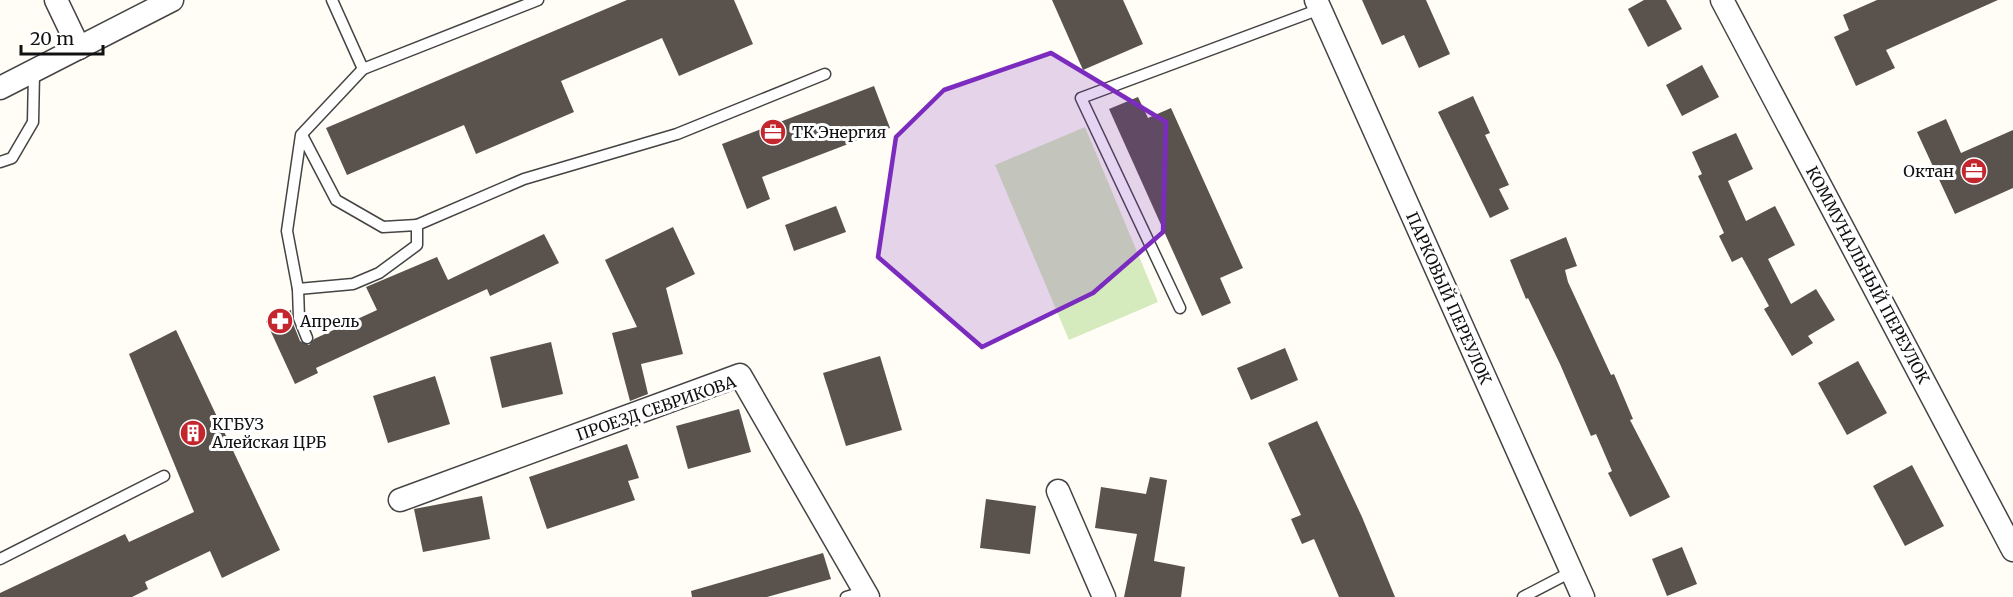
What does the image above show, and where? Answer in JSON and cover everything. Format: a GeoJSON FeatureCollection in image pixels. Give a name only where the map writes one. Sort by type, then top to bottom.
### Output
{"type":"FeatureCollection","features":[{"type":"Feature","properties":{"kind":"street"},"geometry":{"type":"LineString","coordinates":[[56,0],[79,48]]}},
{"type":"Feature","properties":{"kind":"street"},"geometry":{"type":"LineString","coordinates":[[0,88],[34,73],[172,0]]}},
{"type":"Feature","properties":{"kind":"street","name":"КОММУНАЛЬНЫЙ ПЕРЕУЛОК"},"geometry":{"type":"LineString","coordinates":[[1722,0],[2013,550]]}},
{"type":"Feature","properties":{"kind":"street","name":"ПАРКОВЫЙ ПЕРЕУЛОК"},"geometry":{"type":"LineString","coordinates":[[1318,4],[1582,597]]}},
{"type":"Feature","properties":{"kind":"street","name":"ПРОЕЗД СЕВРИКОВА"},"geometry":{"type":"LineString","coordinates":[[400,500],[740,375],[860,595]]}},
{"type":"Feature","properties":{"kind":"street"},"geometry":{"type":"LineString","coordinates":[[1059,491],[1104,597]]}},
{"type":"Feature","properties":{"kind":"lane"},"geometry":{"type":"LineString","coordinates":[[332,0],[363,69]]}},
{"type":"Feature","properties":{"kind":"lane"},"geometry":{"type":"LineString","coordinates":[[307,338],[299,318],[298,289],[287,231],[301,135],[363,69],[538,0]]}},
{"type":"Feature","properties":{"kind":"lane"},"geometry":{"type":"LineString","coordinates":[[1180,308],[1081,98],[1318,4]]}},
{"type":"Feature","properties":{"kind":"lane"},"geometry":{"type":"LineString","coordinates":[[0,162],[12,158],[33,122],[34,73]]}},
{"type":"Feature","properties":{"kind":"lane"},"geometry":{"type":"LineString","coordinates":[[301,135],[336,200],[383,227],[417,225],[524,180],[677,134],[825,74]]}},
{"type":"Feature","properties":{"kind":"lane"},"geometry":{"type":"LineString","coordinates":[[298,289],[353,284],[379,273],[417,245],[417,225]]}},
{"type":"Feature","properties":{"kind":"lane"},"geometry":{"type":"LineString","coordinates":[[0,559],[164,476]]}},
{"type":"Feature","properties":{"kind":"lane"},"geometry":{"type":"LineString","coordinates":[[1523,597],[1571,572]]}},
{"type":"Feature","properties":{"kind":"highlighted area"},"geometry":{"type":"Polygon","coordinates":[[[1051,53],[1166,122],[1163,232],[1093,293],[982,347],[878,257],[896,137],[944,90],[1051,53]]]}},
{"type":"Feature","properties":{"kind":"green space"},"geometry":{"type":"Polygon","coordinates":[[[1085,127],[1158,302],[1069,340],[995,165],[1085,127]]]}},
{"type":"Feature","properties":{"kind":"building"},"geometry":{"type":"Polygon","coordinates":[[[627,0],[734,0],[753,44],[679,76],[662,38],[561,81],[574,112],[476,154],[464,125],[347,175],[326,128],[627,0]]]}},
{"type":"Feature","properties":{"kind":"building"},"geometry":{"type":"Polygon","coordinates":[[[1052,0],[1123,0],[1143,44],[1083,70],[1052,0]]]}},
{"type":"Feature","properties":{"kind":"building"},"geometry":{"type":"Polygon","coordinates":[[[1362,0],[1426,0],[1450,54],[1419,68],[1404,35],[1382,45],[1362,0]]]}},
{"type":"Feature","properties":{"kind":"building"},"geometry":{"type":"Polygon","coordinates":[[[1644,0],[1666,0],[1682,29],[1648,47],[1628,9],[1644,0]]]}},
{"type":"Feature","properties":{"kind":"building"},"geometry":{"type":"Polygon","coordinates":[[[1877,0],[1998,0],[1886,50],[1895,68],[1856,86],[1834,37],[1849,30],[1843,15],[1877,0]]]}},
{"type":"Feature","properties":{"kind":"building"},"geometry":{"type":"Polygon","coordinates":[[[1702,65],[1719,97],[1682,116],[1666,85],[1702,65]]]}},
{"type":"Feature","properties":{"kind":"building"},"geometry":{"type":"Polygon","coordinates":[[[874,86],[890,128],[762,177],[770,199],[747,209],[722,144],[874,86]]]}},
{"type":"Feature","properties":{"kind":"building"},"geometry":{"type":"Polygon","coordinates":[[[1473,96],[1490,133],[1485,135],[1509,185],[1499,189],[1509,209],[1490,218],[1438,112],[1473,96]]]}},
{"type":"Feature","properties":{"kind":"building"},"geometry":{"type":"Polygon","coordinates":[[[1138,97],[1148,118],[1171,108],[1243,268],[1220,278],[1231,303],[1202,316],[1109,109],[1138,97]]]}},
{"type":"Feature","properties":{"kind":"building","name":"Октан"},"geometry":{"type":"Polygon","coordinates":[[[1946,119],[1961,153],[2013,130],[2013,188],[1955,214],[1917,132],[1946,119]]]}},
{"type":"Feature","properties":{"kind":"building"},"geometry":{"type":"Polygon","coordinates":[[[1736,133],[1753,169],[1728,181],[1746,221],[1775,206],[1795,245],[1768,259],[1791,304],[1816,289],[1835,320],[1808,336],[1813,343],[1792,356],[1764,309],[1769,306],[1742,257],[1732,262],[1719,236],[1724,233],[1698,176],[1702,174],[1692,152],[1736,133]]]}},
{"type":"Feature","properties":{"kind":"building"},"geometry":{"type":"Polygon","coordinates":[[[836,206],[846,232],[794,251],[785,225],[836,206]]]}},
{"type":"Feature","properties":{"kind":"building"},"geometry":{"type":"Polygon","coordinates":[[[673,227],[695,274],[666,288],[683,354],[641,364],[648,394],[630,401],[612,333],[637,327],[605,260],[673,227]]]}},
{"type":"Feature","properties":{"kind":"building"},"geometry":{"type":"Polygon","coordinates":[[[544,234],[559,263],[490,296],[487,289],[316,368],[318,373],[295,384],[266,321],[291,310],[292,321],[300,341],[309,345],[314,339],[377,310],[366,287],[437,257],[448,280],[544,234]]]}},
{"type":"Feature","properties":{"kind":"building"},"geometry":{"type":"Polygon","coordinates":[[[1566,237],[1577,266],[1565,270],[1568,282],[1611,375],[1614,374],[1633,419],[1630,420],[1670,497],[1630,517],[1608,473],[1612,471],[1596,434],[1591,436],[1560,364],[1528,298],[1526,299],[1510,260],[1566,237]]]}},
{"type":"Feature","properties":{"kind":"building","name":"КГБУЗ Алейская ЦРБ"},"geometry":{"type":"Polygon","coordinates":[[[176,330],[280,550],[222,578],[210,551],[145,582],[148,589],[132,597],[0,597],[0,593],[125,534],[129,542],[194,512],[129,354],[176,330]]]}},
{"type":"Feature","properties":{"kind":"building"},"geometry":{"type":"Polygon","coordinates":[[[551,342],[563,394],[502,408],[490,357],[551,342]]]}},
{"type":"Feature","properties":{"kind":"building"},"geometry":{"type":"Polygon","coordinates":[[[1285,348],[1298,380],[1251,400],[1237,368],[1285,348]]]}},
{"type":"Feature","properties":{"kind":"building"},"geometry":{"type":"Polygon","coordinates":[[[880,356],[902,430],[846,446],[823,373],[880,356]]]}},
{"type":"Feature","properties":{"kind":"building"},"geometry":{"type":"Polygon","coordinates":[[[1858,361],[1887,413],[1847,435],[1818,383],[1858,361]]]}},
{"type":"Feature","properties":{"kind":"building"},"geometry":{"type":"Polygon","coordinates":[[[435,376],[450,424],[388,443],[373,396],[435,376]]]}},
{"type":"Feature","properties":{"kind":"building"},"geometry":{"type":"Polygon","coordinates":[[[739,409],[751,452],[688,469],[676,426],[739,409]]]}},
{"type":"Feature","properties":{"kind":"building"},"geometry":{"type":"Polygon","coordinates":[[[1317,421],[1362,517],[1395,597],[1339,597],[1314,539],[1302,544],[1291,519],[1301,515],[1268,443],[1317,421]]]}},
{"type":"Feature","properties":{"kind":"building"},"geometry":{"type":"Polygon","coordinates":[[[627,444],[639,478],[628,481],[635,500],[547,529],[529,477],[627,444]]]}},
{"type":"Feature","properties":{"kind":"building"},"geometry":{"type":"Polygon","coordinates":[[[1912,465],[1944,526],[1905,546],[1873,486],[1912,465]]]}},
{"type":"Feature","properties":{"kind":"building"},"geometry":{"type":"Polygon","coordinates":[[[1150,477],[1167,480],[1154,561],[1185,567],[1181,597],[1124,597],[1137,534],[1095,528],[1101,487],[1146,494],[1150,477]]]}},
{"type":"Feature","properties":{"kind":"building"},"geometry":{"type":"Polygon","coordinates":[[[482,496],[490,539],[423,552],[414,509],[482,496]]]}},
{"type":"Feature","properties":{"kind":"building"},"geometry":{"type":"Polygon","coordinates":[[[986,499],[1036,506],[1030,554],[980,548],[986,499]]]}},
{"type":"Feature","properties":{"kind":"building"},"geometry":{"type":"Polygon","coordinates":[[[1682,547],[1697,584],[1667,596],[1652,559],[1682,547]]]}},
{"type":"Feature","properties":{"kind":"building"},"geometry":{"type":"Polygon","coordinates":[[[823,553],[831,579],[767,597],[692,597],[691,591],[823,553]]]}},
{"type":"Feature","properties":{"kind":"place","name":"ТК Энергия"},"geometry":{"type":"Point","coordinates":[773,132]}},
{"type":"Feature","properties":{"kind":"place","name":"Октан"},"geometry":{"type":"Point","coordinates":[1974,171]}},
{"type":"Feature","properties":{"kind":"place","name":"Апрель"},"geometry":{"type":"Point","coordinates":[280,321]}},
{"type":"Feature","properties":{"kind":"place","name":"КГБУЗ Алейская ЦРБ"},"geometry":{"type":"Point","coordinates":[193,433]}}]}
